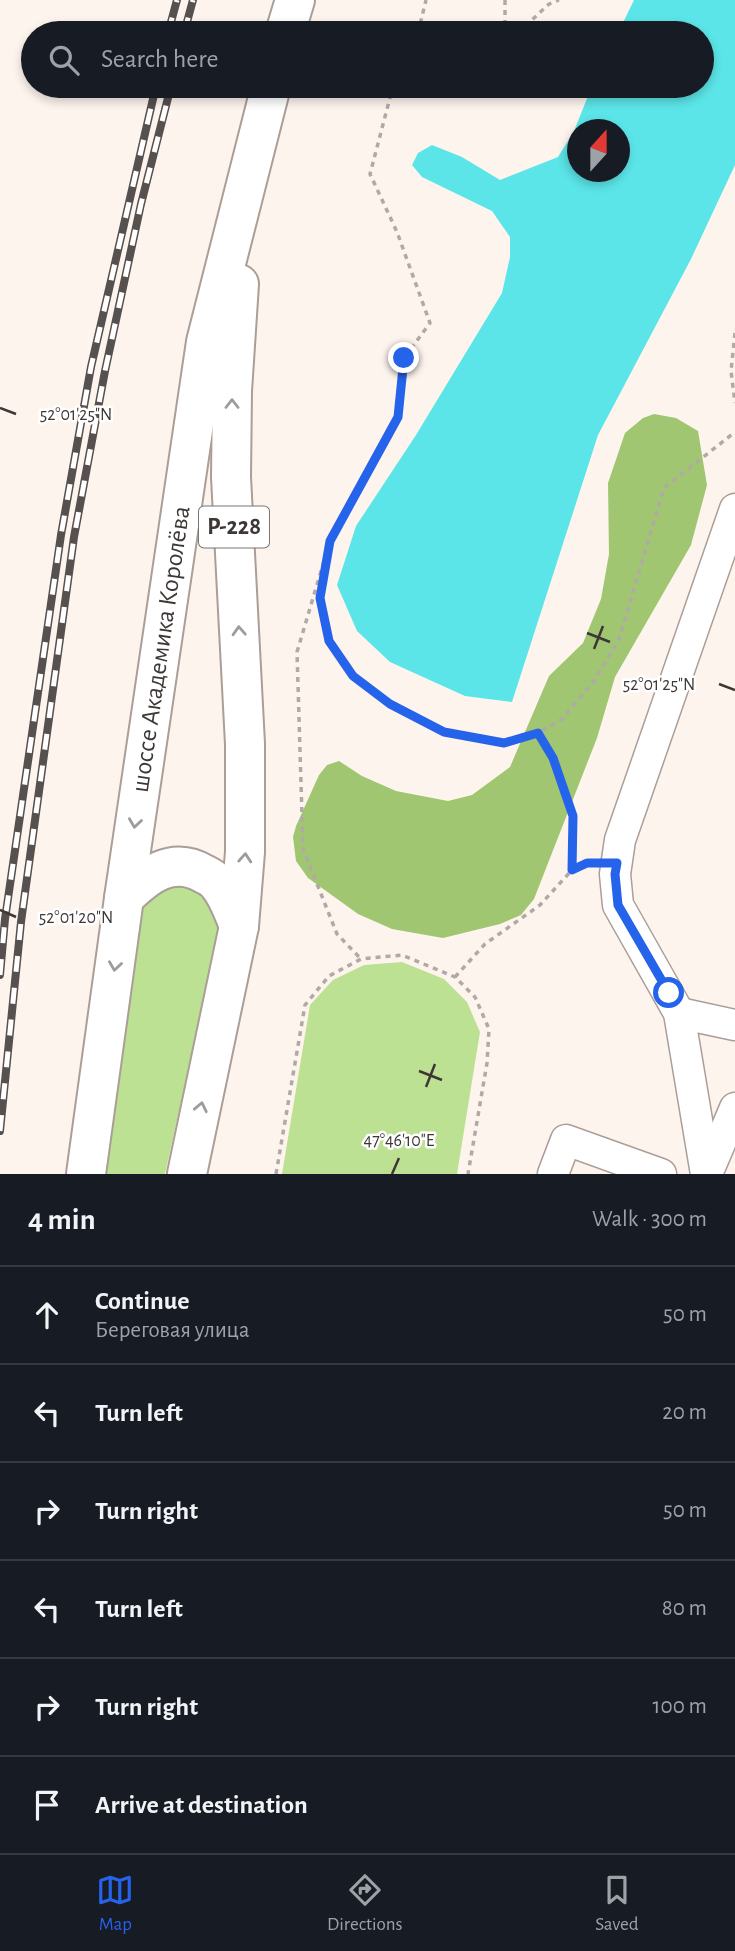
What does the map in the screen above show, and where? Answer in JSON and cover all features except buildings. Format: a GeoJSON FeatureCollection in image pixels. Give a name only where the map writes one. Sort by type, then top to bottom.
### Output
{"type":"FeatureCollection","features":[{"type":"Feature","properties":{"kind":"highway"},"geometry":{"type":"LineString","coordinates":[[289,21],[295,0]]}},
{"type":"Feature","properties":{"kind":"highway","name":"шоссе Академика Королёва"},"geometry":{"type":"LineString","coordinates":[[86,1174],[206,342],[268,98]]}},
{"type":"Feature","properties":{"kind":"highway","name":"шоссе Академика Королёва"},"geometry":{"type":"LineString","coordinates":[[187,1174],[239,926],[245,852],[245,744],[231,477],[232,391],[235,324],[248,193],[259,130]]}},
{"type":"Feature","properties":{"kind":"highway"},"geometry":{"type":"LineString","coordinates":[[124,898],[144,878],[167,867],[193,867],[216,881],[239,926]]}},
{"type":"Feature","properties":{"kind":"street"},"geometry":{"type":"LineString","coordinates":[[706,1174],[679,1013],[618,905],[615,874],[620,840],[735,509]]}},
{"type":"Feature","properties":{"kind":"street"},"geometry":{"type":"LineString","coordinates":[[679,1013],[735,1025]]}},
{"type":"Feature","properties":{"kind":"street"},"geometry":{"type":"LineString","coordinates":[[706,1174],[735,1108]]}},
{"type":"Feature","properties":{"kind":"street"},"geometry":{"type":"LineString","coordinates":[[553,1174],[566,1140],[661,1174]]}},
{"type":"Feature","properties":{"kind":"path"},"geometry":{"type":"LineString","coordinates":[[421,21],[426,0]]}},
{"type":"Feature","properties":{"kind":"path"},"geometry":{"type":"LineString","coordinates":[[505,0],[505,21]]}},
{"type":"Feature","properties":{"kind":"path"},"geometry":{"type":"LineString","coordinates":[[531,21],[549,4],[559,0]]}},
{"type":"Feature","properties":{"kind":"path"},"geometry":{"type":"LineString","coordinates":[[361,959],[337,934],[303,849],[297,652],[330,541],[398,417],[404,358],[430,323],[397,232],[370,174],[391,98]]}},
{"type":"Feature","properties":{"kind":"path"},"geometry":{"type":"LineString","coordinates":[[735,333],[731,371],[735,403]]}},
{"type":"Feature","properties":{"kind":"path"},"geometry":{"type":"LineString","coordinates":[[330,541],[320,598],[329,641],[353,676],[390,704],[444,732],[504,743],[538,733],[562,719],[594,681],[619,639],[664,488],[735,432]]}},
{"type":"Feature","properties":{"kind":"path"},"geometry":{"type":"LineString","coordinates":[[538,733],[553,758],[573,816],[572,870]]}},
{"type":"Feature","properties":{"kind":"path"},"geometry":{"type":"LineString","coordinates":[[454,977],[485,944],[540,905],[572,870],[587,863],[617,863]]}},
{"type":"Feature","properties":{"kind":"path"},"geometry":{"type":"LineString","coordinates":[[276,1174],[305,1005],[329,976],[361,959],[402,955],[454,977],[475,997],[489,1029],[487,1063],[468,1174]]}},
{"type":"Feature","properties":{"kind":"green space"},"geometry":{"type":"Polygon","coordinates":[[[654,414],[676,418],[698,431],[707,485],[691,545],[615,677],[597,738],[534,899],[521,915],[500,924],[443,938],[392,929],[358,914],[308,878],[296,861],[293,837],[319,775],[327,765],[339,761],[362,776],[396,791],[448,801],[472,795],[510,767],[549,676],[583,643],[601,599],[609,554],[608,483],[625,433],[643,418],[654,414]]]}},
{"type":"Feature","properties":{"kind":"green space"},"geometry":{"type":"Polygon","coordinates":[[[175,882],[199,886],[222,917],[165,1174],[101,1174],[139,909],[153,891],[175,882]]]}},
{"type":"Feature","properties":{"kind":"green space"},"geometry":{"type":"Polygon","coordinates":[[[402,962],[444,979],[467,1002],[480,1032],[457,1174],[282,1174],[310,1005],[333,980],[364,965],[402,962]]]}},
{"type":"Feature","properties":{"kind":"water"},"geometry":{"type":"Polygon","coordinates":[[[634,0],[735,0],[735,165],[691,259],[598,435],[512,702],[465,696],[390,662],[357,631],[337,585],[356,526],[416,435],[502,293],[510,257],[510,237],[492,211],[422,177],[412,165],[418,153],[432,145],[462,157],[500,180],[558,157],[567,142],[567,182],[630,182],[630,119],[579,119],[587,98],[714,98],[714,21],[624,21],[634,0]]]}},
{"type":"Feature","properties":{"kind":"railway"},"geometry":{"type":"LineString","coordinates":[[171,21],[177,0]]}},
{"type":"Feature","properties":{"kind":"railway"},"geometry":{"type":"LineString","coordinates":[[187,21],[193,0]]}},
{"type":"Feature","properties":{"kind":"railway"},"geometry":{"type":"LineString","coordinates":[[0,975],[5,919],[61,535],[91,367],[153,98]]}},
{"type":"Feature","properties":{"kind":"railway"},"geometry":{"type":"LineString","coordinates":[[0,1131],[21,922],[74,537],[105,371],[141,204],[168,98]]}},
{"type":"Feature","properties":{"kind":"route"},"geometry":{"type":"LineString","coordinates":[[404,358],[398,417],[330,541],[320,598],[329,641],[353,676],[390,704],[444,732],[504,743],[538,733],[553,758],[573,816],[572,870],[587,863],[617,863],[615,874],[618,905],[669,993]]}}]}
